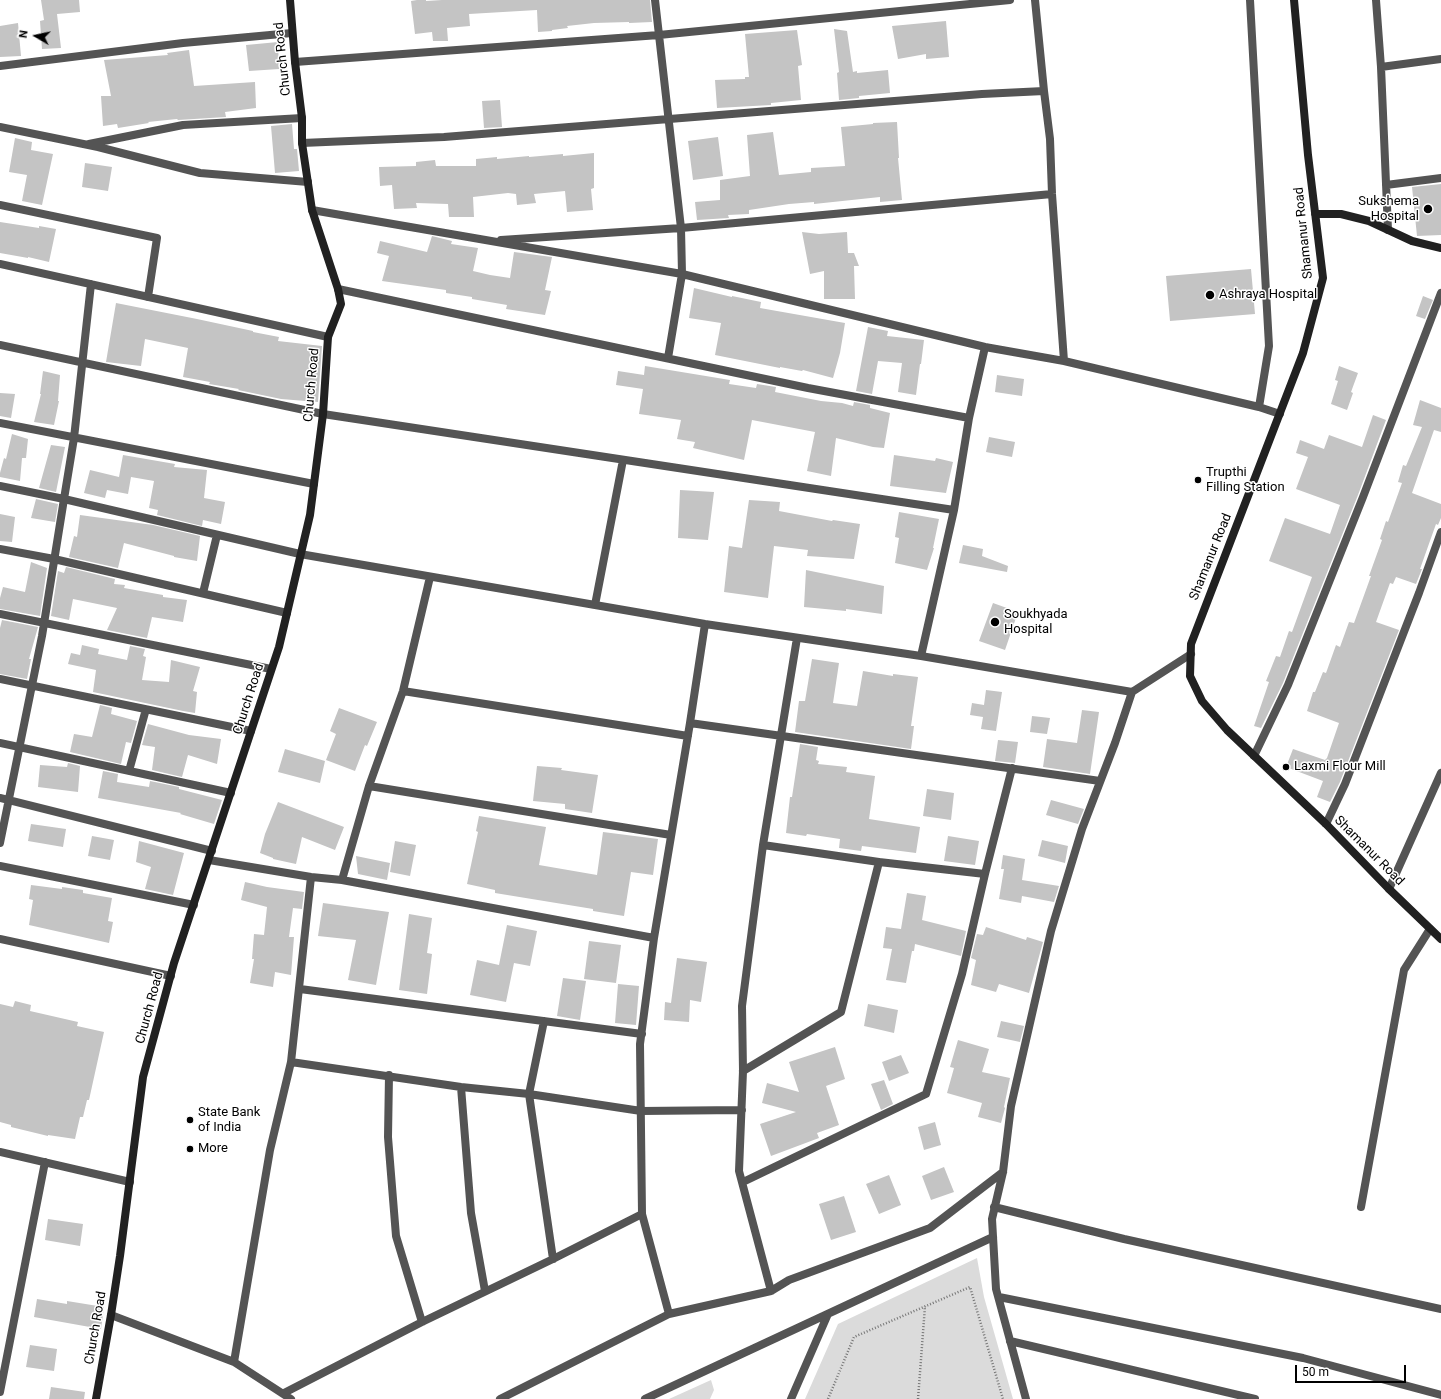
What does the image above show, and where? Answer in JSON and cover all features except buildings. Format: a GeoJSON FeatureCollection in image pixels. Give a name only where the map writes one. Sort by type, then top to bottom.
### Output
{"type":"FeatureCollection","features":[{"type":"Feature","properties":{"kind":"main road","name":"Church Road"},"geometry":{"type":"LineString","coordinates":[[96,1399],[111,1315],[143,1077],[171,976],[279,647],[310,515],[323,414],[328,337],[341,304],[338,289],[312,210],[302,143],[302,118],[294,62],[290,0]]}},
{"type":"Feature","properties":{"kind":"main road","name":"Shamanur Road"},"geometry":{"type":"LineString","coordinates":[[1294,0],[1315,214],[1323,278],[1303,353],[1200,616],[1191,644],[1190,676],[1202,701],[1227,730],[1326,824],[1389,889],[1441,939]]}},
{"type":"Feature","properties":{"kind":"main road"},"geometry":{"type":"LineString","coordinates":[[1315,214],[1341,214],[1369,221],[1412,241],[1441,248]]}},
{"type":"Feature","properties":{"kind":"street"},"geometry":{"type":"LineString","coordinates":[[655,0],[681,228],[682,274],[668,358]]}},
{"type":"Feature","properties":{"kind":"street"},"geometry":{"type":"LineString","coordinates":[[294,62],[660,35],[1010,0]]}},
{"type":"Feature","properties":{"kind":"street"},"geometry":{"type":"LineString","coordinates":[[1035,0],[1050,139],[1052,194],[1064,361]]}},
{"type":"Feature","properties":{"kind":"street"},"geometry":{"type":"LineString","coordinates":[[1250,0],[1269,346],[1259,407]]}},
{"type":"Feature","properties":{"kind":"street"},"geometry":{"type":"LineString","coordinates":[[1376,0],[1381,67],[1388,230]]}},
{"type":"Feature","properties":{"kind":"street"},"geometry":{"type":"LineString","coordinates":[[0,66],[183,43],[292,33]]}},
{"type":"Feature","properties":{"kind":"street"},"geometry":{"type":"LineString","coordinates":[[1381,67],[1441,59]]}},
{"type":"Feature","properties":{"kind":"street"},"geometry":{"type":"LineString","coordinates":[[302,143],[444,137],[982,94],[1044,91]]}},
{"type":"Feature","properties":{"kind":"street"},"geometry":{"type":"LineString","coordinates":[[84,145],[184,125],[302,118]]}},
{"type":"Feature","properties":{"kind":"street"},"geometry":{"type":"LineString","coordinates":[[0,127],[84,145],[200,173],[308,182]]}},
{"type":"Feature","properties":{"kind":"street"},"geometry":{"type":"LineString","coordinates":[[1386,185],[1441,178]]}},
{"type":"Feature","properties":{"kind":"street"},"geometry":{"type":"LineString","coordinates":[[488,241],[681,228],[1052,194]]}},
{"type":"Feature","properties":{"kind":"street"},"geometry":{"type":"LineString","coordinates":[[0,205],[157,238],[148,297]]}},
{"type":"Feature","properties":{"kind":"street"},"geometry":{"type":"LineString","coordinates":[[312,210],[682,274],[985,347],[1064,361],[1259,407],[1280,414]]}},
{"type":"Feature","properties":{"kind":"street"},"geometry":{"type":"LineString","coordinates":[[0,264],[328,337]]}},
{"type":"Feature","properties":{"kind":"street"},"geometry":{"type":"LineString","coordinates":[[0,843],[44,622],[74,438],[91,284]]}},
{"type":"Feature","properties":{"kind":"street"},"geometry":{"type":"LineString","coordinates":[[338,289],[808,388],[969,418]]}},
{"type":"Feature","properties":{"kind":"street"},"geometry":{"type":"LineString","coordinates":[[1254,756],[1288,685],[1360,504],[1441,293]]}},
{"type":"Feature","properties":{"kind":"street"},"geometry":{"type":"LineString","coordinates":[[0,345],[323,414],[954,510]]}},
{"type":"Feature","properties":{"kind":"street"},"geometry":{"type":"LineString","coordinates":[[921,656],[954,510],[969,418],[985,347]]}},
{"type":"Feature","properties":{"kind":"street"},"geometry":{"type":"LineString","coordinates":[[0,423],[314,484]]}},
{"type":"Feature","properties":{"kind":"street"},"geometry":{"type":"LineString","coordinates":[[595,605],[624,460]]}},
{"type":"Feature","properties":{"kind":"street"},"geometry":{"type":"LineString","coordinates":[[0,486],[64,499],[300,554],[705,624],[921,656],[1132,692]]}},
{"type":"Feature","properties":{"kind":"street"},"geometry":{"type":"LineString","coordinates":[[1326,824],[1345,784],[1441,532]]}},
{"type":"Feature","properties":{"kind":"street"},"geometry":{"type":"LineString","coordinates":[[203,593],[217,535]]}},
{"type":"Feature","properties":{"kind":"street"},"geometry":{"type":"LineString","coordinates":[[0,549],[54,559],[287,613]]}},
{"type":"Feature","properties":{"kind":"street"},"geometry":{"type":"LineString","coordinates":[[342,880],[369,786],[403,691],[430,577]]}},
{"type":"Feature","properties":{"kind":"street"},"geometry":{"type":"LineString","coordinates":[[0,614],[271,669]]}},
{"type":"Feature","properties":{"kind":"street"},"geometry":{"type":"LineString","coordinates":[[669,1314],[642,1214],[640,1044],[654,938],[705,624]]}},
{"type":"Feature","properties":{"kind":"street"},"geometry":{"type":"LineString","coordinates":[[771,1291],[739,1171],[743,1071],[742,1006],[763,845],[798,638]]}},
{"type":"Feature","properties":{"kind":"street"},"geometry":{"type":"LineString","coordinates":[[1026,1399],[996,1289],[992,1219],[1003,1172],[1011,1106],[1051,931],[1082,829],[1115,743],[1132,692],[1190,654]]}},
{"type":"Feature","properties":{"kind":"street"},"geometry":{"type":"LineString","coordinates":[[0,679],[251,731]]}},
{"type":"Feature","properties":{"kind":"street"},"geometry":{"type":"LineString","coordinates":[[403,691],[688,736]]}},
{"type":"Feature","properties":{"kind":"street"},"geometry":{"type":"LineString","coordinates":[[129,771],[146,709]]}},
{"type":"Feature","properties":{"kind":"street"},"geometry":{"type":"LineString","coordinates":[[690,723],[1100,781]]}},
{"type":"Feature","properties":{"kind":"street"},"geometry":{"type":"LineString","coordinates":[[0,743],[231,793]]}},
{"type":"Feature","properties":{"kind":"street"},"geometry":{"type":"LineString","coordinates":[[743,1182],[926,1094],[962,974],[985,874],[1012,768]]}},
{"type":"Feature","properties":{"kind":"street"},"geometry":{"type":"LineString","coordinates":[[1389,889],[1441,773]]}},
{"type":"Feature","properties":{"kind":"street"},"geometry":{"type":"LineString","coordinates":[[369,786],[671,835]]}},
{"type":"Feature","properties":{"kind":"street"},"geometry":{"type":"LineString","coordinates":[[0,798],[9,799],[210,856],[311,876],[342,880],[654,938]]}},
{"type":"Feature","properties":{"kind":"street"},"geometry":{"type":"LineString","coordinates":[[763,845],[879,862],[985,874]]}},
{"type":"Feature","properties":{"kind":"street"},"geometry":{"type":"LineString","coordinates":[[743,1071],[841,1012],[879,862]]}},
{"type":"Feature","properties":{"kind":"street"},"geometry":{"type":"LineString","coordinates":[[0,866],[194,905]]}},
{"type":"Feature","properties":{"kind":"street"},"geometry":{"type":"LineString","coordinates":[[234,1362],[270,1150],[291,1062],[311,876]]}},
{"type":"Feature","properties":{"kind":"street"},"geometry":{"type":"LineString","coordinates":[[1361,1207],[1404,970],[1430,929]]}},
{"type":"Feature","properties":{"kind":"street"},"geometry":{"type":"LineString","coordinates":[[0,939],[171,976]]}},
{"type":"Feature","properties":{"kind":"street"},"geometry":{"type":"LineString","coordinates":[[300,989],[642,1034]]}},
{"type":"Feature","properties":{"kind":"street"},"geometry":{"type":"LineString","coordinates":[[544,1021],[529,1094],[553,1259]]}},
{"type":"Feature","properties":{"kind":"street"},"geometry":{"type":"LineString","coordinates":[[291,1062],[389,1075],[461,1087],[529,1094],[641,1111],[742,1110]]}},
{"type":"Feature","properties":{"kind":"street"},"geometry":{"type":"LineString","coordinates":[[389,1075],[388,1137],[396,1236],[422,1322]]}},
{"type":"Feature","properties":{"kind":"street"},"geometry":{"type":"LineString","coordinates":[[461,1087],[471,1213],[485,1291]]}},
{"type":"Feature","properties":{"kind":"street"},"geometry":{"type":"LineString","coordinates":[[0,1152],[130,1182]]}},
{"type":"Feature","properties":{"kind":"street"},"geometry":{"type":"LineString","coordinates":[[0,1392],[45,1162]]}},
{"type":"Feature","properties":{"kind":"street"},"geometry":{"type":"LineString","coordinates":[[500,1399],[669,1314],[771,1291],[789,1280],[930,1228],[1003,1172]]}},
{"type":"Feature","properties":{"kind":"street"},"geometry":{"type":"LineString","coordinates":[[994,1207],[1124,1239],[1441,1309]]}},
{"type":"Feature","properties":{"kind":"street"},"geometry":{"type":"LineString","coordinates":[[284,1393],[422,1322],[642,1214]]}},
{"type":"Feature","properties":{"kind":"street"},"geometry":{"type":"LineString","coordinates":[[645,1399],[993,1237]]}},
{"type":"Feature","properties":{"kind":"street"},"geometry":{"type":"LineString","coordinates":[[999,1297],[1303,1358],[1441,1395]]}},
{"type":"Feature","properties":{"kind":"street"},"geometry":{"type":"LineString","coordinates":[[791,1399],[828,1314]]}},
{"type":"Feature","properties":{"kind":"street"},"geometry":{"type":"LineString","coordinates":[[111,1315],[234,1362],[284,1393],[291,1399]]}},
{"type":"Feature","properties":{"kind":"street"},"geometry":{"type":"LineString","coordinates":[[1010,1341],[1255,1399]]}},
{"type":"Feature","properties":{"kind":"path"},"geometry":{"type":"LineString","coordinates":[[828,1399],[854,1337],[970,1287],[1003,1399]]}},
{"type":"Feature","properties":{"kind":"path"},"geometry":{"type":"LineString","coordinates":[[918,1399],[925,1306]]}},
{"type":"Feature","properties":{"kind":"shaded area"},"geometry":{"type":"Polygon","coordinates":[[[977,1258],[984,1297],[1013,1399],[805,1399],[838,1324],[977,1258]]]}},
{"type":"Feature","properties":{"kind":"shaded area"},"geometry":{"type":"Polygon","coordinates":[[[711,1380],[714,1390],[710,1399],[669,1399],[711,1380]]]}},
{"type":"Feature","properties":{"kind":"place","name":"Sukshema Hospital"},"geometry":{"type":"Point","coordinates":[1428,209]}},
{"type":"Feature","properties":{"kind":"place","name":"Ashraya Hospital"},"geometry":{"type":"Point","coordinates":[1210,295]}},
{"type":"Feature","properties":{"kind":"place","name":"Trupthi Filling Station"},"geometry":{"type":"Point","coordinates":[1198,480]}},
{"type":"Feature","properties":{"kind":"place","name":"Soukhyada Hospital"},"geometry":{"type":"Point","coordinates":[995,622]}},
{"type":"Feature","properties":{"kind":"place","name":"Laxmi Flour Mill"},"geometry":{"type":"Point","coordinates":[1286,767]}},
{"type":"Feature","properties":{"kind":"place","name":"State Bank of India"},"geometry":{"type":"Point","coordinates":[190,1120]}},
{"type":"Feature","properties":{"kind":"place","name":"More"},"geometry":{"type":"Point","coordinates":[190,1149]}}]}
